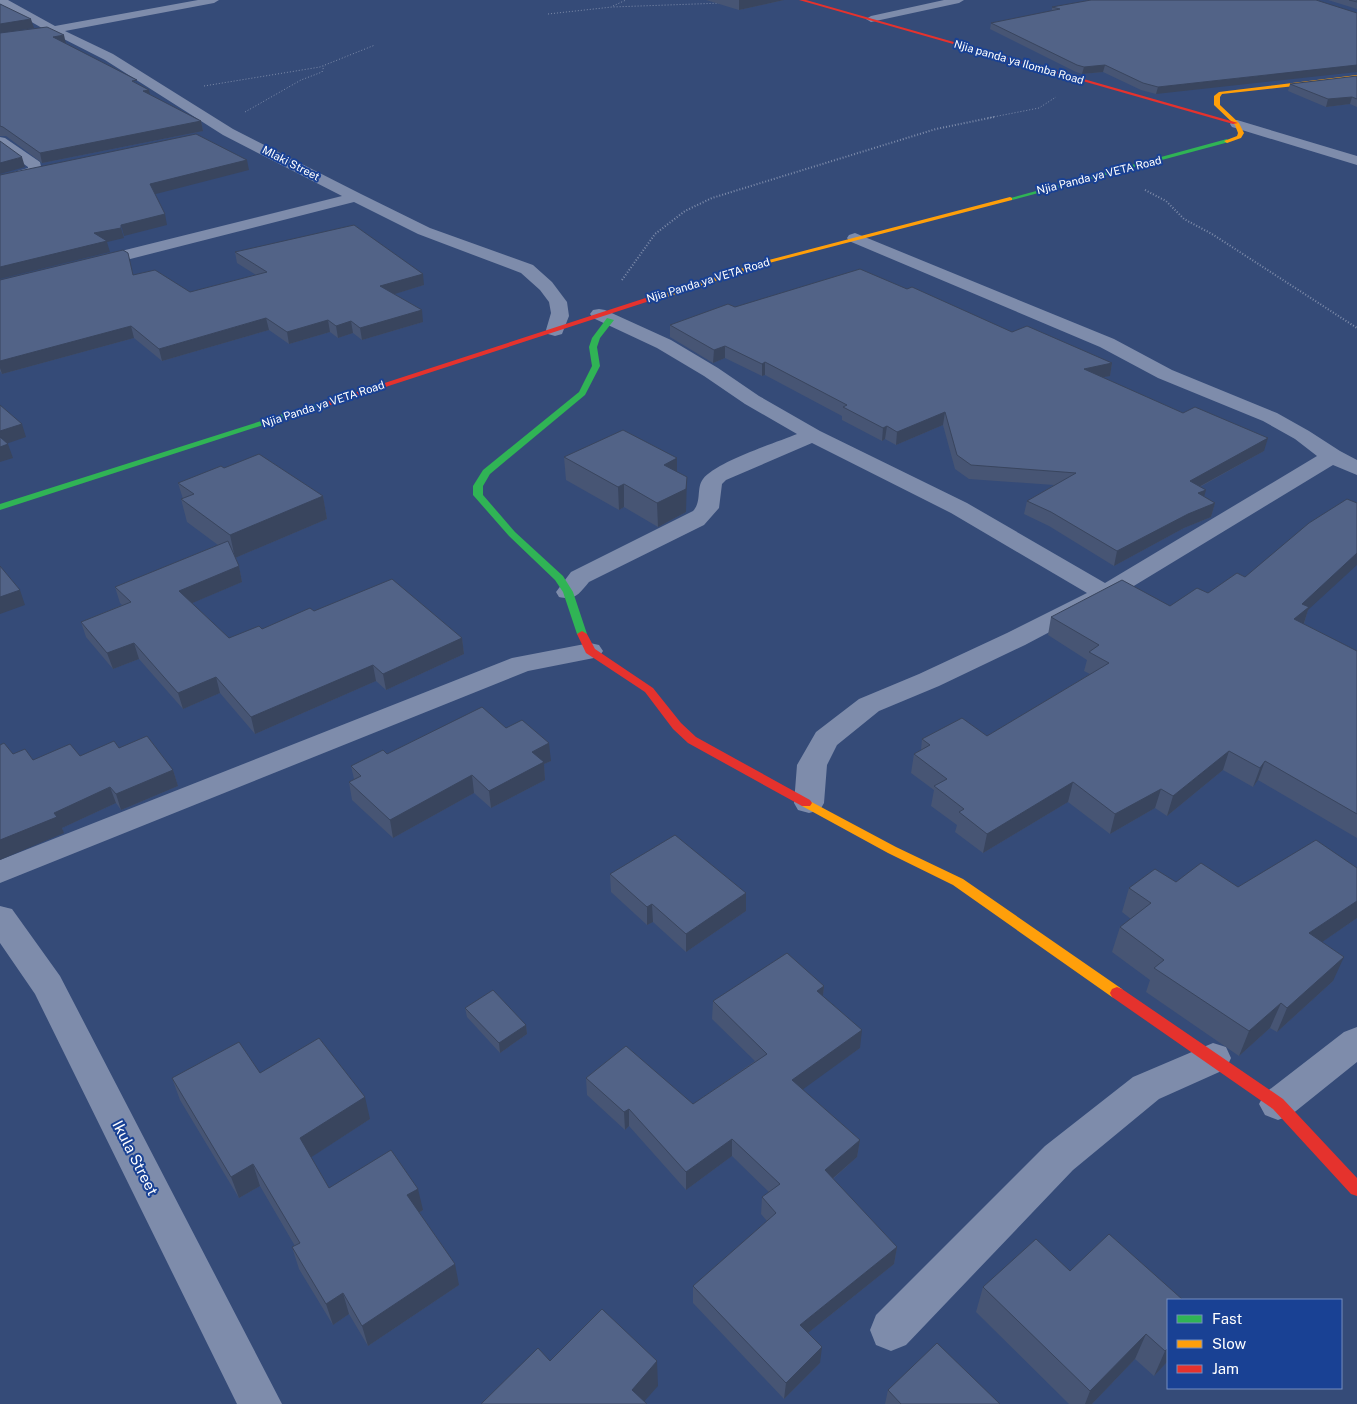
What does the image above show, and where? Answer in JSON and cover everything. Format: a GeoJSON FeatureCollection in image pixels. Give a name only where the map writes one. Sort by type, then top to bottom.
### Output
{"type":"FeatureCollection","features":[{"type":"Feature","properties":{"kind":"street","name":"Mlaki Street"},"geometry":{"type":"LineString","coordinates":[[0,0],[109,58],[166,92],[219,131],[424,231],[518,265],[534,274],[560,306],[555,330]]}},
{"type":"Feature","properties":{"kind":"street"},"geometry":{"type":"LineString","coordinates":[[0,38],[214,0]]}},
{"type":"Feature","properties":{"kind":"street","name":"Njia panda ya Ilomba Road"},"geometry":{"type":"LineString","coordinates":[[801,0],[1237,124]]}},
{"type":"Feature","properties":{"kind":"street"},"geometry":{"type":"LineString","coordinates":[[871,19],[960,0]]}},
{"type":"Feature","properties":{"kind":"street"},"geometry":{"type":"LineString","coordinates":[[1357,77],[1252,88],[1221,93],[1216,96],[1217,105],[1237,124],[1357,161]]}},
{"type":"Feature","properties":{"kind":"street","name":"Njia Panda ya VETA Road"},"geometry":{"type":"LineString","coordinates":[[0,507],[555,330],[605,317],[758,265],[1239,137],[1241,133],[1237,124]]}},
{"type":"Feature","properties":{"kind":"street"},"geometry":{"type":"LineString","coordinates":[[0,141],[40,170],[0,181]]}},
{"type":"Feature","properties":{"kind":"street"},"geometry":{"type":"LineString","coordinates":[[78,267],[356,197]]}},
{"type":"Feature","properties":{"kind":"street"},"geometry":{"type":"LineString","coordinates":[[855,238],[1107,343],[1165,374],[1270,417],[1302,435],[1332,456],[1357,468]]}},
{"type":"Feature","properties":{"kind":"street"},"geometry":{"type":"LineString","coordinates":[[1105,593],[959,508],[812,435],[752,400],[711,372],[664,344],[605,317],[593,347],[596,366],[582,393],[486,472],[477,485],[478,495],[512,534],[550,568],[568,592],[582,635],[590,651],[649,690],[677,726],[692,740],[892,850],[958,882],[1213,1058],[1278,1104],[1345,1176],[1357,1205]]}},
{"type":"Feature","properties":{"kind":"street"},"geometry":{"type":"LineString","coordinates":[[568,592],[580,577],[696,520],[706,513],[709,507],[711,483],[718,475],[812,435]]}},
{"type":"Feature","properties":{"kind":"street"},"geometry":{"type":"LineString","coordinates":[[808,803],[812,765],[826,739],[869,706],[1016,639],[1105,593],[1332,456]]}},
{"type":"Feature","properties":{"kind":"street"},"geometry":{"type":"LineString","coordinates":[[0,872],[521,664],[590,651]]}},
{"type":"Feature","properties":{"kind":"street","name":"Ikula Street"},"geometry":{"type":"LineString","coordinates":[[0,918],[48,986],[260,1404]]}},
{"type":"Feature","properties":{"kind":"street"},"geometry":{"type":"LineString","coordinates":[[1278,1104],[1357,1042]]}},
{"type":"Feature","properties":{"kind":"street"},"geometry":{"type":"LineString","coordinates":[[891,1330],[1059,1158],[1146,1088],[1213,1058]]}},
{"type":"Feature","properties":{"kind":"path"},"geometry":{"type":"LineString","coordinates":[[612,6],[626,0]]}},
{"type":"Feature","properties":{"kind":"path"},"geometry":{"type":"LineString","coordinates":[[548,14],[612,6],[725,3]]}},
{"type":"Feature","properties":{"kind":"path"},"geometry":{"type":"LineString","coordinates":[[166,92],[324,66],[375,45]]}},
{"type":"Feature","properties":{"kind":"path"},"geometry":{"type":"LineString","coordinates":[[219,131],[303,79],[322,72],[324,66]]}},
{"type":"Feature","properties":{"kind":"path"},"geometry":{"type":"LineString","coordinates":[[620,282],[655,234],[684,211],[712,198],[936,129],[1039,108],[1067,90],[1085,82]]}},
{"type":"Feature","properties":{"kind":"path"},"geometry":{"type":"LineString","coordinates":[[1119,170],[1138,186],[1166,201],[1184,219],[1212,234],[1357,328]]}},
{"type":"Feature","properties":{"kind":"building"},"geometry":{"type":"Polygon","coordinates":[[[1091,0],[1316,0],[1357,13],[1357,65],[1158,87],[1143,83],[1105,65],[1084,67],[1077,65],[991,23],[1060,9],[1052,7],[1091,0]]]}},
{"type":"Feature","properties":{"kind":"building"},"geometry":{"type":"Polygon","coordinates":[[[0,4],[31,19],[0,24],[0,4]]]}},
{"type":"Feature","properties":{"kind":"building"},"geometry":{"type":"Polygon","coordinates":[[[47,27],[64,35],[53,37],[137,80],[132,81],[149,90],[143,91],[201,121],[40,153],[0,126],[0,33],[47,27]]]}},
{"type":"Feature","properties":{"kind":"building"},"geometry":{"type":"Polygon","coordinates":[[[1357,76],[1357,99],[1352,97],[1328,99],[1290,84],[1357,76]]]}},
{"type":"Feature","properties":{"kind":"building"},"geometry":{"type":"Polygon","coordinates":[[[196,134],[247,160],[150,184],[165,214],[121,225],[121,228],[94,233],[107,241],[0,267],[0,175],[196,134]]]}},
{"type":"Feature","properties":{"kind":"building"},"geometry":{"type":"Polygon","coordinates":[[[0,141],[22,157],[0,163],[0,141]]]}},
{"type":"Feature","properties":{"kind":"building"},"geometry":{"type":"Polygon","coordinates":[[[354,225],[423,274],[380,286],[422,310],[360,328],[351,321],[336,326],[328,320],[287,332],[266,318],[159,349],[131,326],[0,361],[0,280],[123,250],[128,253],[133,275],[155,270],[190,292],[267,272],[235,252],[354,225]]]}},
{"type":"Feature","properties":{"kind":"building"},"geometry":{"type":"Polygon","coordinates":[[[860,269],[907,289],[912,287],[1012,332],[1027,326],[1112,363],[1084,369],[1183,413],[1195,407],[1268,438],[1190,481],[1206,490],[1198,493],[1215,503],[1188,514],[1117,551],[1051,512],[1027,501],[1076,473],[971,465],[957,455],[945,412],[897,432],[887,426],[883,428],[843,407],[847,405],[765,362],[762,364],[725,346],[714,350],[670,325],[728,304],[735,307],[860,269]]]}},
{"type":"Feature","properties":{"kind":"building"},"geometry":{"type":"Polygon","coordinates":[[[0,405],[22,424],[0,431],[0,405]]]}},
{"type":"Feature","properties":{"kind":"building"},"geometry":{"type":"Polygon","coordinates":[[[623,430],[677,458],[664,465],[687,477],[686,489],[657,503],[624,484],[618,487],[564,457],[623,430]]]}},
{"type":"Feature","properties":{"kind":"building"},"geometry":{"type":"Polygon","coordinates":[[[0,437],[8,444],[0,447],[0,437]]]}},
{"type":"Feature","properties":{"kind":"building"},"geometry":{"type":"Polygon","coordinates":[[[259,454],[323,496],[230,535],[181,499],[194,494],[178,483],[221,466],[224,468],[259,454]]]}},
{"type":"Feature","properties":{"kind":"building"},"geometry":{"type":"Polygon","coordinates":[[[1347,499],[1357,503],[1357,553],[1302,604],[1309,607],[1294,619],[1357,651],[1357,814],[1265,761],[1260,768],[1229,751],[1173,796],[1161,789],[1115,814],[1073,782],[987,834],[959,812],[964,809],[934,786],[947,779],[914,754],[930,745],[922,739],[962,718],[987,736],[1109,663],[1089,652],[1099,645],[1051,617],[1122,580],[1170,606],[1197,588],[1208,593],[1237,573],[1245,577],[1309,523],[1347,499]]]}},
{"type":"Feature","properties":{"kind":"building"},"geometry":{"type":"Polygon","coordinates":[[[228,541],[239,566],[179,591],[229,638],[259,626],[262,629],[310,608],[314,611],[392,579],[462,638],[383,674],[373,665],[251,717],[216,677],[178,693],[134,643],[107,653],[81,622],[131,602],[115,587],[228,541]]]}},
{"type":"Feature","properties":{"kind":"building"},"geometry":{"type":"Polygon","coordinates":[[[0,566],[20,590],[0,597],[0,566]]]}},
{"type":"Feature","properties":{"kind":"building"},"geometry":{"type":"Polygon","coordinates":[[[482,707],[506,728],[522,720],[549,743],[532,752],[544,762],[489,791],[472,775],[390,820],[349,782],[361,776],[351,766],[383,750],[387,754],[482,707]]]}},
{"type":"Feature","properties":{"kind":"building"},"geometry":{"type":"Polygon","coordinates":[[[147,736],[173,770],[116,794],[110,787],[54,813],[57,817],[0,840],[0,745],[4,743],[13,754],[25,749],[33,760],[70,744],[80,756],[114,741],[119,748],[147,736]]]}},
{"type":"Feature","properties":{"kind":"building"},"geometry":{"type":"Polygon","coordinates":[[[675,835],[746,893],[686,934],[652,904],[647,907],[610,874],[675,835]]]}},
{"type":"Feature","properties":{"kind":"building"},"geometry":{"type":"Polygon","coordinates":[[[1316,840],[1357,868],[1357,901],[1309,933],[1344,957],[1287,1008],[1281,1003],[1249,1031],[1154,968],[1164,960],[1120,927],[1151,903],[1129,888],[1155,869],[1176,882],[1201,863],[1238,887],[1316,840]]]}},
{"type":"Feature","properties":{"kind":"building"},"geometry":{"type":"Polygon","coordinates":[[[787,953],[824,986],[817,991],[862,1030],[792,1080],[860,1140],[825,1170],[897,1247],[800,1325],[822,1347],[786,1383],[693,1286],[776,1213],[762,1197],[780,1184],[732,1139],[686,1172],[629,1109],[624,1112],[586,1078],[626,1046],[693,1104],[767,1054],[713,1001],[787,953]]]}},
{"type":"Feature","properties":{"kind":"building"},"geometry":{"type":"Polygon","coordinates":[[[493,990],[526,1025],[499,1043],[465,1008],[493,990]]]}},
{"type":"Feature","properties":{"kind":"building"},"geometry":{"type":"Polygon","coordinates":[[[319,1038],[365,1097],[300,1138],[329,1188],[391,1150],[418,1189],[407,1195],[455,1264],[362,1326],[343,1293],[326,1304],[292,1247],[300,1243],[253,1164],[231,1177],[172,1078],[239,1042],[260,1073],[319,1038]]]}},
{"type":"Feature","properties":{"kind":"building"},"geometry":{"type":"Polygon","coordinates":[[[1109,1234],[1182,1299],[1167,1299],[1167,1349],[1165,1351],[1146,1334],[1090,1391],[983,1287],[1036,1239],[1070,1271],[1109,1234]]]}},
{"type":"Feature","properties":{"kind":"building"},"geometry":{"type":"Polygon","coordinates":[[[602,1309],[657,1361],[632,1390],[647,1404],[481,1404],[538,1348],[550,1361],[602,1309]]]}},
{"type":"Feature","properties":{"kind":"building"},"geometry":{"type":"Polygon","coordinates":[[[937,1343],[1000,1404],[901,1404],[888,1390],[937,1343]]]}},
{"type":"Feature","properties":{"kind":"traffic: fast"},"geometry":{"type":"LineString","coordinates":[[1010,199],[1227,141]]}},
{"type":"Feature","properties":{"kind":"traffic: fast"},"geometry":{"type":"LineString","coordinates":[[582,634],[568,592],[559,578],[512,534],[478,495],[478,486],[486,472],[582,393],[596,366],[593,347],[596,338],[610,320]]}},
{"type":"Feature","properties":{"kind":"traffic: fast"},"geometry":{"type":"LineString","coordinates":[[0,507],[324,404]]}},
{"type":"Feature","properties":{"kind":"traffic: slow"},"geometry":{"type":"LineString","coordinates":[[1227,141],[1239,137],[1241,133],[1237,124],[1217,105],[1217,96],[1221,93],[1357,77]]}},
{"type":"Feature","properties":{"kind":"traffic: slow"},"geometry":{"type":"LineString","coordinates":[[664,295],[767,262],[1010,199]]}},
{"type":"Feature","properties":{"kind":"traffic: slow"},"geometry":{"type":"LineString","coordinates":[[806,803],[892,850],[958,882],[1117,993]]}},
{"type":"Feature","properties":{"kind":"traffic: jam"},"geometry":{"type":"LineString","coordinates":[[801,0],[1235,123]]}},
{"type":"Feature","properties":{"kind":"traffic: jam"},"geometry":{"type":"LineString","coordinates":[[324,404],[664,295]]}},
{"type":"Feature","properties":{"kind":"traffic: jam"},"geometry":{"type":"LineString","coordinates":[[582,634],[590,651],[649,690],[677,726],[692,740],[806,803]]}},
{"type":"Feature","properties":{"kind":"traffic: jam"},"geometry":{"type":"LineString","coordinates":[[1117,993],[1278,1104],[1357,1189]]}}]}
